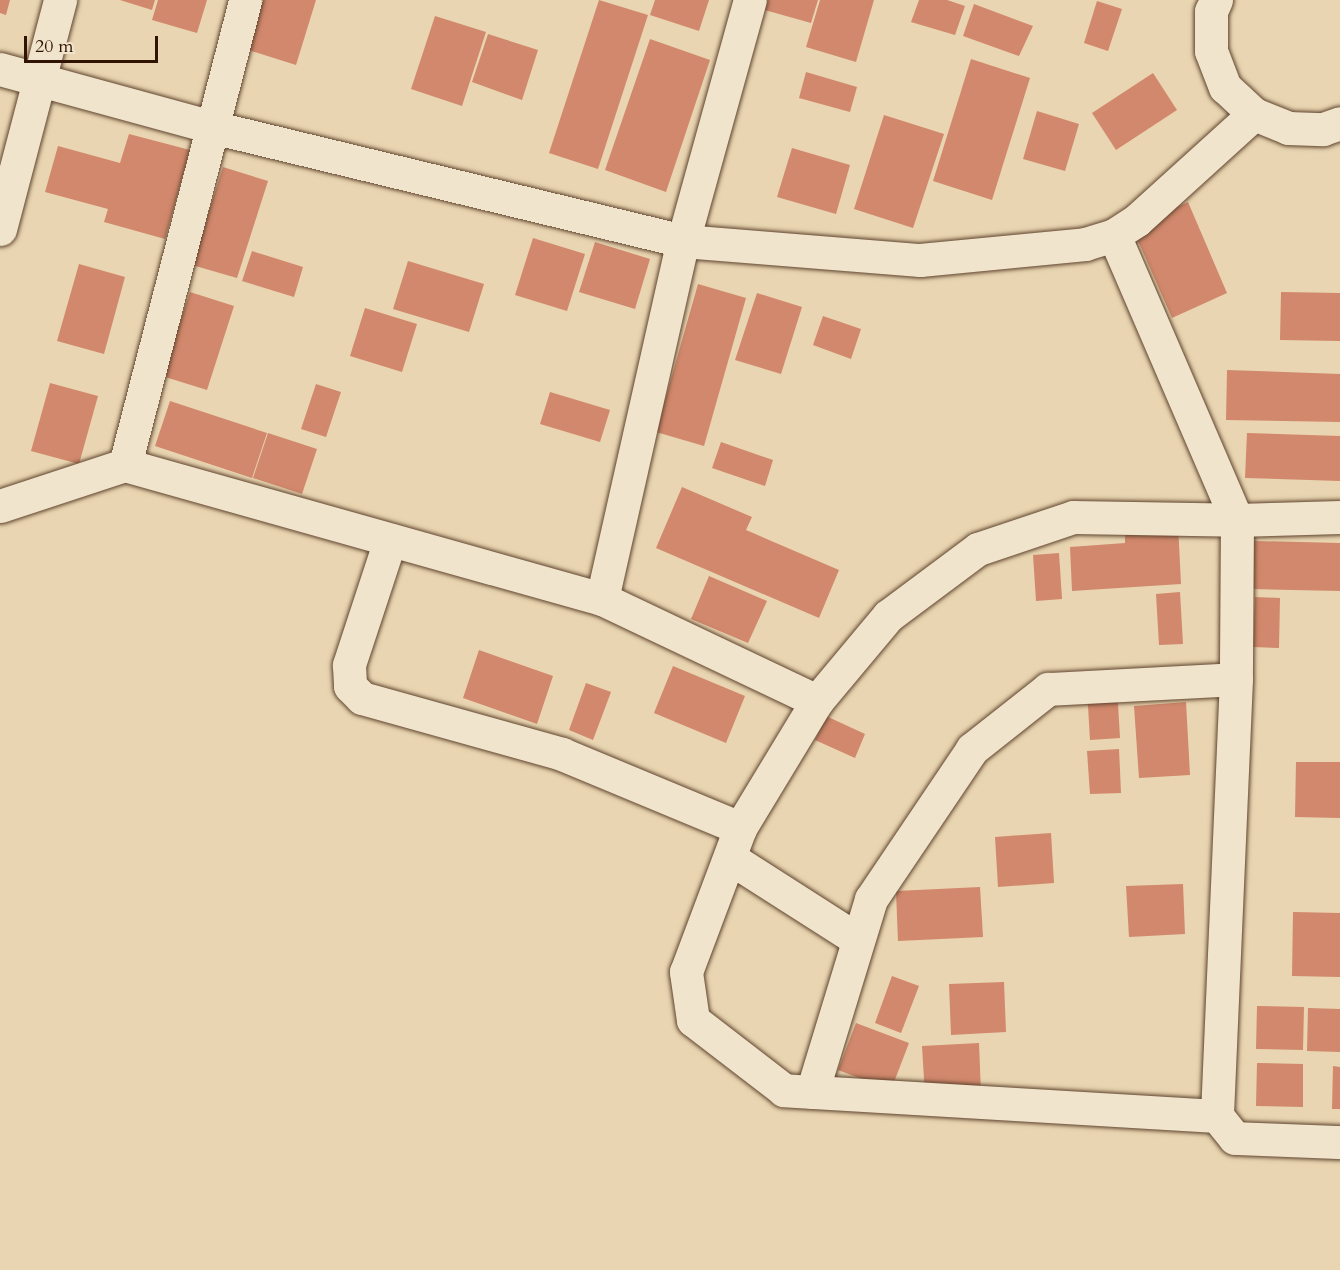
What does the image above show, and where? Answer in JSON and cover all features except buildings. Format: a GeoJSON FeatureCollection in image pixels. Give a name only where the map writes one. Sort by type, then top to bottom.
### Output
{"type":"FeatureCollection","features":[{"type":"Feature","properties":{"kind":"street"},"geometry":{"type":"LineString","coordinates":[[0,229],[60,0]]}},
{"type":"Feature","properties":{"kind":"street"},"geometry":{"type":"LineString","coordinates":[[125,465],[245,0]]}},
{"type":"Feature","properties":{"kind":"street"},"geometry":{"type":"LineString","coordinates":[[602,600],[683,241],[750,0]]}},
{"type":"Feature","properties":{"kind":"street"},"geometry":{"type":"LineString","coordinates":[[1216,0],[1211,11],[1211,51],[1226,87],[1254,114],[1287,128],[1323,129],[1340,123]]}},
{"type":"Feature","properties":{"kind":"street"},"geometry":{"type":"LineString","coordinates":[[0,69],[212,127],[683,241],[920,260],[1085,244],[1114,235],[1137,220],[1254,114]]}},
{"type":"Feature","properties":{"kind":"street"},"geometry":{"type":"LineString","coordinates":[[1114,235],[1237,520],[1236,679],[1217,1116],[1235,1138],[1340,1142]]}},
{"type":"Feature","properties":{"kind":"street"},"geometry":{"type":"LineString","coordinates":[[0,506],[125,465],[602,600],[817,700]]}},
{"type":"Feature","properties":{"kind":"street"},"geometry":{"type":"LineString","coordinates":[[1217,1116],[784,1090],[693,1020],[686,972],[735,843],[817,700],[888,616],[978,549],[1073,517],[1237,520],[1340,517]]}},
{"type":"Feature","properties":{"kind":"street"},"geometry":{"type":"LineString","coordinates":[[390,540],[349,665],[350,686],[362,698],[562,754],[735,843],[858,940]]}},
{"type":"Feature","properties":{"kind":"street"},"geometry":{"type":"LineString","coordinates":[[812,1092],[871,899],[972,748],[1048,690],[1236,679]]}}]}
